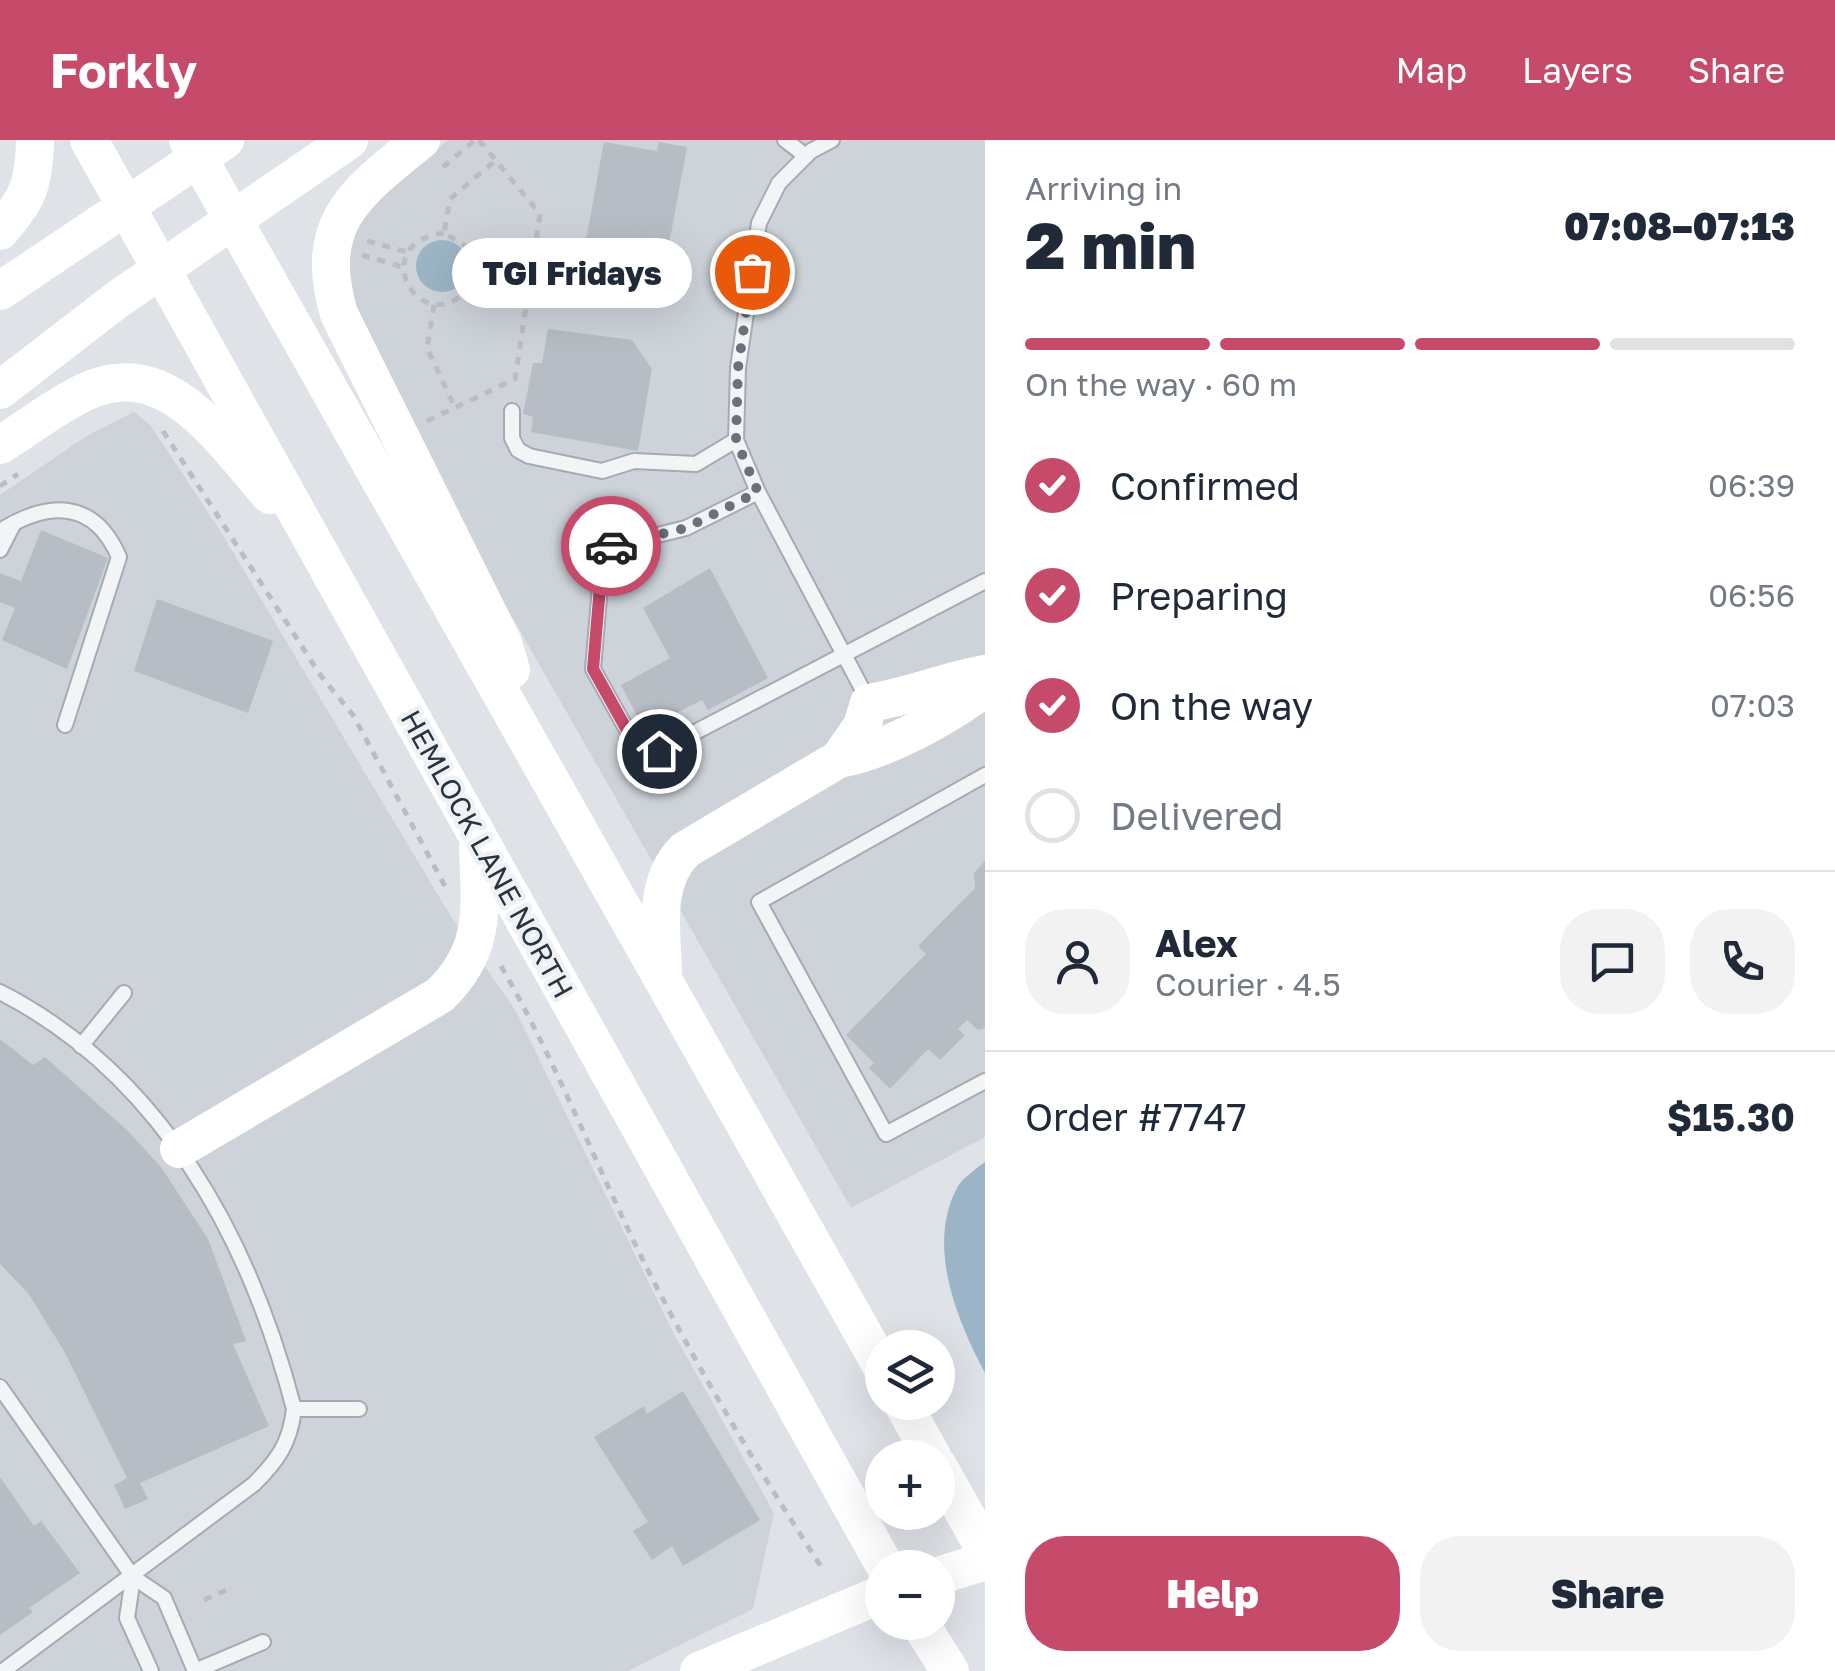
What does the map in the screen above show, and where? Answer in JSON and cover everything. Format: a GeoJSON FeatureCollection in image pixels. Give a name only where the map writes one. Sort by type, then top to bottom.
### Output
{"type":"FeatureCollection","features":[{"type":"Feature","properties":{"kind":"main road"},"geometry":{"type":"LineString","coordinates":[[0,230],[23,204],[32,181],[35,140]]}},
{"type":"Feature","properties":{"kind":"main road","name":"HEMLOCK LANE NORTH"},"geometry":{"type":"LineString","coordinates":[[89,140],[876,1550]]}},
{"type":"Feature","properties":{"kind":"main road"},"geometry":{"type":"LineString","coordinates":[[0,390],[161,270],[349,140]]}},
{"type":"Feature","properties":{"kind":"main road"},"geometry":{"type":"LineString","coordinates":[[421,140],[368,183],[345,209],[331,240],[332,289],[339,314],[503,643],[530,740]]}},
{"type":"Feature","properties":{"kind":"main road"},"geometry":{"type":"LineString","coordinates":[[0,291],[125,206],[203,146],[233,222],[865,1337]]}},
{"type":"Feature","properties":{"kind":"main road"},"geometry":{"type":"LineString","coordinates":[[13,457],[86,392],[128,381],[144,383],[188,405],[315,546]]}},
{"type":"Feature","properties":{"kind":"main road"},"geometry":{"type":"LineString","coordinates":[[839,759],[862,726],[869,703],[985,674]]}},
{"type":"Feature","properties":{"kind":"main road"},"geometry":{"type":"LineString","coordinates":[[663,975],[661,901],[669,867],[706,835],[839,759],[864,754],[962,706],[985,688]]}},
{"type":"Feature","properties":{"kind":"main road"},"geometry":{"type":"LineString","coordinates":[[179,1149],[440,996],[461,975],[480,921],[478,840]]}},
{"type":"Feature","properties":{"kind":"main road"},"geometry":{"type":"LineString","coordinates":[[955,1496],[985,1550]]}},
{"type":"Feature","properties":{"kind":"main road"},"geometry":{"type":"LineString","coordinates":[[955,1571],[985,1561]]}},
{"type":"Feature","properties":{"kind":"main road"},"geometry":{"type":"LineString","coordinates":[[699,1671],[865,1601]]}},
{"type":"Feature","properties":{"kind":"main road"},"geometry":{"type":"LineString","coordinates":[[930,1640],[950,1671]]}},
{"type":"Feature","properties":{"kind":"lane"},"geometry":{"type":"LineString","coordinates":[[784,140],[806,156]]}},
{"type":"Feature","properties":{"kind":"lane"},"geometry":{"type":"LineString","coordinates":[[832,140],[806,156],[779,183],[759,223],[738,368],[736,440],[758,492],[869,703],[885,725],[904,734]]}},
{"type":"Feature","properties":{"kind":"lane"},"geometry":{"type":"LineString","coordinates":[[512,412],[512,438],[518,450],[602,471],[634,461],[696,464],[736,440]]}},
{"type":"Feature","properties":{"kind":"lane"},"geometry":{"type":"LineString","coordinates":[[758,492],[686,528],[593,551],[600,587],[593,669],[632,739],[659,751],[985,581]]}},
{"type":"Feature","properties":{"kind":"lane"},"geometry":{"type":"LineString","coordinates":[[0,531],[34,512],[72,510],[102,528],[119,557],[66,725]]}},
{"type":"Feature","properties":{"kind":"lane"},"geometry":{"type":"LineString","coordinates":[[0,550],[14,522]]}},
{"type":"Feature","properties":{"kind":"lane"},"geometry":{"type":"LineString","coordinates":[[985,775],[759,902],[886,1134],[985,1081]]}},
{"type":"Feature","properties":{"kind":"lane"},"geometry":{"type":"LineString","coordinates":[[0,992],[81,1046],[163,1124],[238,1244],[294,1408],[292,1430],[281,1458],[254,1484],[3,1671]]}},
{"type":"Feature","properties":{"kind":"lane"},"geometry":{"type":"LineString","coordinates":[[81,1046],[124,993]]}},
{"type":"Feature","properties":{"kind":"lane"},"geometry":{"type":"LineString","coordinates":[[0,1388],[133,1577],[164,1598],[195,1671],[263,1642]]}},
{"type":"Feature","properties":{"kind":"lane"},"geometry":{"type":"LineString","coordinates":[[294,1408],[359,1409]]}},
{"type":"Feature","properties":{"kind":"lane"},"geometry":{"type":"LineString","coordinates":[[133,1577],[127,1618],[151,1671]]}},
{"type":"Feature","properties":{"kind":"path"},"geometry":{"type":"LineString","coordinates":[[424,422],[516,379],[540,214],[479,140]]}},
{"type":"Feature","properties":{"kind":"path"},"geometry":{"type":"LineString","coordinates":[[444,233],[450,199],[496,160]]}},
{"type":"Feature","properties":{"kind":"path"},"geometry":{"type":"LineString","coordinates":[[444,233],[467,247],[476,278],[467,293],[452,302],[434,305],[416,296],[406,282],[403,267],[408,252],[418,241],[444,233]]}},
{"type":"Feature","properties":{"kind":"path"},"geometry":{"type":"LineString","coordinates":[[361,239],[408,252]]}},
{"type":"Feature","properties":{"kind":"path"},"geometry":{"type":"LineString","coordinates":[[356,254],[403,267]]}},
{"type":"Feature","properties":{"kind":"path"},"geometry":{"type":"LineString","coordinates":[[434,305],[427,348],[455,408]]}},
{"type":"Feature","properties":{"kind":"path"},"geometry":{"type":"LineString","coordinates":[[155,419],[321,676],[353,715],[387,785],[456,904]]}},
{"type":"Feature","properties":{"kind":"path"},"geometry":{"type":"LineString","coordinates":[[0,486],[13,457]]}},
{"type":"Feature","properties":{"kind":"path"},"geometry":{"type":"LineString","coordinates":[[496,958],[524,1006],[637,1248],[781,1506],[822,1568]]}},
{"type":"Feature","properties":{"kind":"path"},"geometry":{"type":"LineString","coordinates":[[204,1600],[229,1588]]}},
{"type":"Feature","properties":{"kind":"shaded area"},"geometry":{"type":"Polygon","coordinates":[[[448,140],[985,140],[985,1137],[851,1208],[461,528],[345,282],[350,230],[379,198],[448,140]]]}},
{"type":"Feature","properties":{"kind":"shaded area"},"geometry":{"type":"Polygon","coordinates":[[[134,412],[151,426],[219,529],[453,920],[515,1010],[674,1334],[774,1513],[753,1609],[628,1671],[0,1671],[0,495],[85,437],[134,412]]]}},
{"type":"Feature","properties":{"kind":"water"},"geometry":{"type":"Polygon","coordinates":[[[442,240],[460,248],[468,266],[460,284],[442,292],[424,284],[416,266],[424,248],[442,240]]]}},
{"type":"Feature","properties":{"kind":"water"},"geometry":{"type":"Polygon","coordinates":[[[985,1162],[985,1373],[956,1306],[944,1234],[957,1188],[985,1162]]]}},
{"type":"Feature","properties":{"kind":"building"},"geometry":{"type":"Polygon","coordinates":[[[604,142],[657,151],[659,142],[687,147],[662,282],[581,267],[604,142]]]}},
{"type":"Feature","properties":{"kind":"building"},"geometry":{"type":"Polygon","coordinates":[[[548,329],[632,340],[652,369],[638,451],[531,432],[533,417],[523,414],[533,363],[542,363],[548,329]]]}},
{"type":"Feature","properties":{"kind":"building"},"geometry":{"type":"Polygon","coordinates":[[[41,530],[108,558],[67,669],[2,640],[15,608],[0,602],[0,573],[21,581],[41,530]]]}},
{"type":"Feature","properties":{"kind":"building"},"geometry":{"type":"Polygon","coordinates":[[[710,568],[768,678],[708,710],[702,700],[678,712],[640,722],[621,685],[670,658],[643,608],[710,568]]]}},
{"type":"Feature","properties":{"kind":"building"},"geometry":{"type":"Polygon","coordinates":[[[157,599],[273,641],[248,713],[134,671],[157,599]]]}},
{"type":"Feature","properties":{"kind":"building"},"geometry":{"type":"Polygon","coordinates":[[[985,861],[985,1028],[978,1030],[967,1020],[958,1029],[965,1035],[940,1060],[928,1049],[890,1089],[869,1068],[874,1063],[846,1035],[926,954],[918,946],[975,888],[974,873],[985,861]]]}},
{"type":"Feature","properties":{"kind":"building"},"geometry":{"type":"Polygon","coordinates":[[[0,1039],[33,1065],[45,1057],[128,1131],[161,1167],[208,1239],[246,1341],[233,1344],[269,1426],[140,1483],[148,1499],[125,1509],[114,1485],[127,1478],[64,1351],[28,1293],[0,1264],[0,1039]]]}},
{"type":"Feature","properties":{"kind":"building"},"geometry":{"type":"Polygon","coordinates":[[[683,1391],[760,1520],[683,1566],[672,1546],[652,1560],[633,1531],[648,1522],[594,1437],[644,1406],[647,1414],[683,1391]]]}},
{"type":"Feature","properties":{"kind":"building"},"geometry":{"type":"Polygon","coordinates":[[[0,1477],[34,1526],[41,1521],[80,1573],[29,1608],[33,1612],[0,1635],[0,1477]]]}},
{"type":"Feature","properties":{"kind":"way so far"},"geometry":{"type":"LineString","coordinates":[[611,546],[686,528],[758,492],[736,440],[738,368],[752,272]]}},
{"type":"Feature","properties":{"kind":"place","name":"TGI Fridays"},"geometry":{"type":"Point","coordinates":[752,272]}},
{"type":"Feature","properties":{"kind":"route"},"geometry":{"type":"LineString","coordinates":[[611,546],[593,551],[600,587],[593,669],[632,739],[659,751]]}}]}
